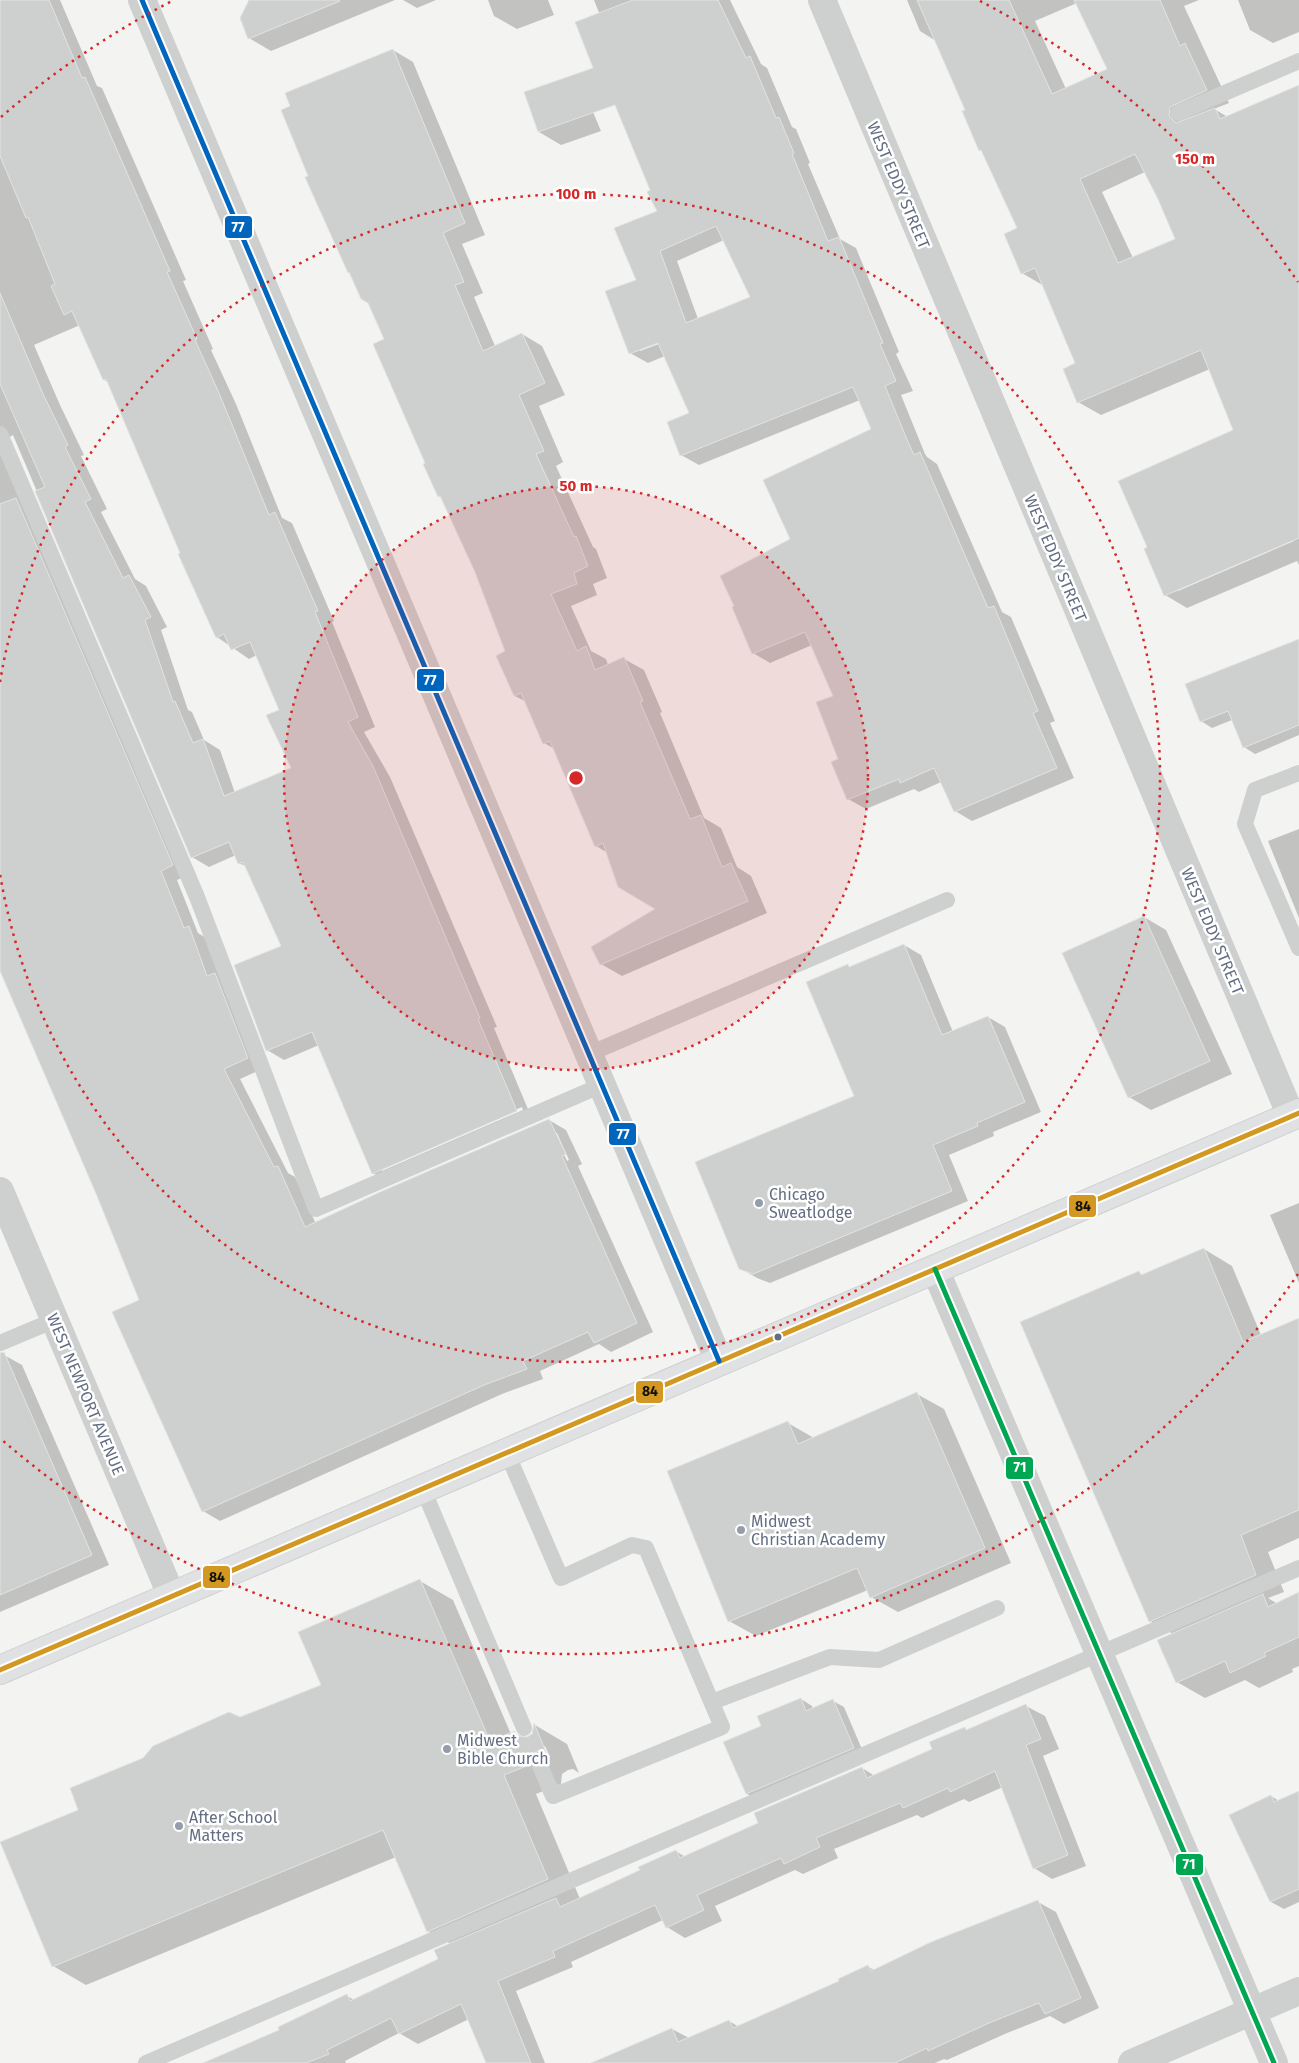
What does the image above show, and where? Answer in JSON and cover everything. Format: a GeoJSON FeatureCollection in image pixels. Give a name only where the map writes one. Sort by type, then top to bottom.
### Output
{"type":"FeatureCollection","features":[{"type":"Feature","properties":{"kind":"main road"},"geometry":{"type":"LineString","coordinates":[[0,1670],[1295,1114]]}},
{"type":"Feature","properties":{"kind":"street"},"geometry":{"type":"LineString","coordinates":[[142,0],[719,1361]]}},
{"type":"Feature","properties":{"kind":"street","name":"WEST EDDY STREET"},"geometry":{"type":"LineString","coordinates":[[822,0],[1295,1114]]}},
{"type":"Feature","properties":{"kind":"street","name":"WEST NEWPORT AVENUE"},"geometry":{"type":"LineString","coordinates":[[0,1191],[172,1596]]}},
{"type":"Feature","properties":{"kind":"street"},"geometry":{"type":"LineString","coordinates":[[935,1269],[1274,2063]]}},
{"type":"Feature","properties":{"kind":"street"},"geometry":{"type":"LineString","coordinates":[[1132,2063],[1299,1991]]}},
{"type":"Feature","properties":{"kind":"lane"},"geometry":{"type":"LineString","coordinates":[[1178,113],[1299,61]]}},
{"type":"Feature","properties":{"kind":"lane"},"geometry":{"type":"LineString","coordinates":[[0,434],[197,897],[316,1209],[602,1085]]}},
{"type":"Feature","properties":{"kind":"lane"},"geometry":{"type":"LineString","coordinates":[[1299,773],[1255,790],[1245,824],[1299,948]]}},
{"type":"Feature","properties":{"kind":"lane"},"geometry":{"type":"LineString","coordinates":[[589,1054],[947,900]]}},
{"type":"Feature","properties":{"kind":"lane"},"geometry":{"type":"LineString","coordinates":[[0,1344],[55,1320]]}},
{"type":"Feature","properties":{"kind":"lane"},"geometry":{"type":"LineString","coordinates":[[507,1453],[561,1578],[632,1545],[646,1548],[722,1727],[553,1796],[538,1761]]}},
{"type":"Feature","properties":{"kind":"lane"},"geometry":{"type":"LineString","coordinates":[[422,1489],[524,1728]]}},
{"type":"Feature","properties":{"kind":"lane"},"geometry":{"type":"LineString","coordinates":[[146,2063],[1299,1568]]}},
{"type":"Feature","properties":{"kind":"lane"},"geometry":{"type":"LineString","coordinates":[[712,1702],[830,1657],[878,1660],[997,1608]]}},
{"type":"Feature","properties":{"kind":"building"},"geometry":{"type":"Polygon","coordinates":[[[0,0],[49,0],[82,78],[85,77],[170,271],[167,272],[197,339],[195,340],[269,515],[275,512],[318,611],[315,612],[358,717],[348,722],[373,766],[480,1018],[478,1019],[517,1111],[372,1174],[312,1032],[266,1051],[234,965],[281,946],[243,862],[238,864],[229,842],[191,858],[35,491],[45,487],[0,384],[0,293],[43,394],[68,445],[65,447],[91,499],[85,502],[123,578],[129,575],[151,617],[145,620],[173,702],[175,701],[193,743],[203,739],[224,796],[291,768],[266,715],[279,710],[250,642],[231,650],[224,634],[216,638],[178,554],[180,553],[106,379],[103,380],[72,311],[64,315],[51,286],[55,284],[28,217],[26,218],[0,156],[0,0]]]}},
{"type":"Feature","properties":{"kind":"building"},"geometry":{"type":"Polygon","coordinates":[[[249,0],[340,1],[248,39],[240,18],[249,0]]]}},
{"type":"Feature","properties":{"kind":"building"},"geometry":{"type":"Polygon","coordinates":[[[633,0],[718,0],[746,58],[750,56],[776,118],[779,117],[794,153],[792,154],[828,241],[839,237],[883,343],[880,344],[896,381],[885,386],[914,455],[920,452],[988,608],[994,606],[1038,711],[1033,713],[1057,768],[954,812],[934,768],[900,783],[899,779],[847,800],[831,762],[838,759],[816,702],[833,696],[805,632],[752,654],[732,607],[734,606],[720,576],[790,539],[763,480],[871,429],[853,387],[680,456],[667,422],[689,413],[658,343],[629,354],[605,291],[636,280],[614,228],[657,211],[647,192],[650,190],[615,105],[538,132],[524,92],[593,68],[575,22],[633,0]],[[716,226],[660,251],[686,323],[750,297],[716,226]]]}},
{"type":"Feature","properties":{"kind":"building"},"geometry":{"type":"Polygon","coordinates":[[[917,0],[1009,0],[1052,94],[1107,69],[1074,0],[1160,0],[1180,46],[1185,43],[1207,90],[1170,107],[1169,116],[1176,123],[1215,108],[1220,119],[1299,85],[1299,538],[1164,596],[1144,549],[1147,547],[1118,481],[1233,430],[1201,350],[1077,403],[1063,369],[1075,363],[1035,268],[1021,274],[1004,234],[1017,228],[981,150],[979,151],[962,111],[965,110],[917,0]],[[1135,154],[1080,179],[1118,263],[1175,239],[1158,199],[1135,154]]]}},
{"type":"Feature","properties":{"kind":"building"},"geometry":{"type":"Polygon","coordinates":[[[393,49],[465,223],[443,233],[464,282],[455,285],[483,351],[522,333],[545,383],[519,395],[544,451],[536,454],[574,537],[576,536],[588,566],[574,573],[577,584],[551,594],[577,651],[586,646],[595,670],[624,657],[643,701],[640,702],[690,819],[701,815],[722,867],[731,863],[748,901],[600,965],[591,947],[655,909],[618,887],[603,843],[595,847],[550,741],[543,744],[521,693],[514,696],[496,656],[505,651],[475,572],[423,464],[425,463],[373,344],[384,339],[368,303],[361,299],[348,273],[312,193],[305,177],[308,176],[281,110],[290,106],[285,93],[393,49]]]}},
{"type":"Feature","properties":{"kind":"building"},"geometry":{"type":"Polygon","coordinates":[[[16,498],[173,865],[161,871],[184,928],[189,926],[207,976],[215,973],[248,1058],[224,1069],[274,1167],[278,1166],[305,1227],[380,1192],[549,1119],[566,1154],[562,1156],[637,1323],[594,1343],[588,1332],[523,1361],[527,1369],[484,1385],[202,1512],[112,1312],[139,1300],[97,1196],[0,971],[0,504],[16,498]]]}},
{"type":"Feature","properties":{"kind":"building"},"geometry":{"type":"Polygon","coordinates":[[[1299,639],[1299,725],[1243,748],[1228,711],[1200,722],[1185,684],[1299,639]]]}},
{"type":"Feature","properties":{"kind":"building"},"geometry":{"type":"Polygon","coordinates":[[[1144,916],[1210,1061],[1128,1098],[1062,953],[1144,916]]]}},
{"type":"Feature","properties":{"kind":"building"},"geometry":{"type":"Polygon","coordinates":[[[904,944],[942,1035],[988,1016],[1025,1102],[977,1123],[978,1126],[933,1145],[952,1191],[753,1274],[739,1269],[695,1162],[854,1096],[806,982],[848,964],[849,967],[904,944]]]}},
{"type":"Feature","properties":{"kind":"building"},"geometry":{"type":"Polygon","coordinates":[[[1204,1248],[1243,1342],[1299,1318],[1299,1510],[1241,1535],[1256,1575],[1149,1622],[1020,1322],[1139,1271],[1141,1275],[1204,1248]]]}},
{"type":"Feature","properties":{"kind":"building"},"geometry":{"type":"Polygon","coordinates":[[[4,1352],[92,1555],[0,1595],[0,1353],[4,1352]]]}},
{"type":"Feature","properties":{"kind":"building"},"geometry":{"type":"Polygon","coordinates":[[[917,1392],[985,1548],[870,1598],[857,1568],[728,1622],[667,1471],[788,1421],[798,1444],[917,1392]]]}},
{"type":"Feature","properties":{"kind":"building"},"geometry":{"type":"Polygon","coordinates":[[[420,1579],[490,1741],[515,1731],[518,1736],[527,1737],[532,1734],[534,1723],[548,1757],[540,1751],[535,1752],[530,1755],[529,1765],[504,1775],[548,1879],[427,1932],[383,1830],[52,1967],[0,1842],[78,1810],[70,1788],[143,1758],[153,1746],[229,1712],[240,1717],[321,1685],[298,1632],[420,1579]]]}},
{"type":"Feature","properties":{"kind":"building"},"geometry":{"type":"Polygon","coordinates":[[[1299,1592],[1299,1637],[1264,1653],[1266,1656],[1230,1673],[1225,1661],[1176,1683],[1157,1640],[1263,1594],[1268,1607],[1299,1592]]]}},
{"type":"Feature","properties":{"kind":"building"},"geometry":{"type":"Polygon","coordinates":[[[801,1698],[806,1711],[833,1699],[854,1748],[746,1794],[723,1742],[761,1726],[757,1716],[801,1698]]]}},
{"type":"Feature","properties":{"kind":"building"},"geometry":{"type":"Polygon","coordinates":[[[1026,1704],[1041,1739],[1026,1745],[1068,1855],[1033,1869],[995,1771],[950,1792],[948,1788],[903,1808],[900,1803],[816,1838],[820,1847],[784,1864],[781,1858],[697,1895],[704,1910],[666,1928],[655,1905],[553,1951],[555,1957],[498,1981],[531,2063],[486,2063],[461,2004],[399,2034],[391,2018],[327,2050],[329,2054],[306,2063],[203,2063],[279,2030],[278,2027],[347,1994],[350,2001],[438,1959],[434,1950],[556,1898],[560,1907],[640,1870],[638,1867],[676,1850],[680,1858],[758,1823],[754,1813],[862,1767],[867,1778],[932,1749],[929,1742],[965,1727],[966,1730],[1026,1704]]]}},
{"type":"Feature","properties":{"kind":"building"},"geometry":{"type":"Polygon","coordinates":[[[1299,1791],[1299,1889],[1270,1902],[1229,1815],[1271,1795],[1274,1802],[1299,1791]]]}},
{"type":"Feature","properties":{"kind":"building"},"geometry":{"type":"Polygon","coordinates":[[[1038,1900],[1081,1998],[1045,2014],[1039,2003],[928,2051],[927,2048],[895,2063],[591,2063],[672,2028],[678,2042],[729,2020],[733,2028],[839,1981],[838,1979],[868,1965],[871,1971],[931,1942],[1038,1900]]]}},
{"type":"Feature","properties":{"kind":"transit line","name":"77"},"geometry":{"type":"LineString","coordinates":[[142,0],[719,1361]]}},
{"type":"Feature","properties":{"kind":"transit line","name":"84"},"geometry":{"type":"LineString","coordinates":[[0,1670],[1299,1113]]}},
{"type":"Feature","properties":{"kind":"transit line","name":"71"},"geometry":{"type":"LineString","coordinates":[[935,1269],[1274,2063]]}},
{"type":"Feature","properties":{"kind":"place","name":"Chicago Sweatlodge"},"geometry":{"type":"Point","coordinates":[759,1203]}},
{"type":"Feature","properties":{"kind":"place","name":"Midwest Christian Academy"},"geometry":{"type":"Point","coordinates":[741,1530]}},
{"type":"Feature","properties":{"kind":"place","name":"Midwest Bible Church"},"geometry":{"type":"Point","coordinates":[447,1749]}},
{"type":"Feature","properties":{"kind":"place","name":"After School Matters"},"geometry":{"type":"Point","coordinates":[179,1826]}}]}
